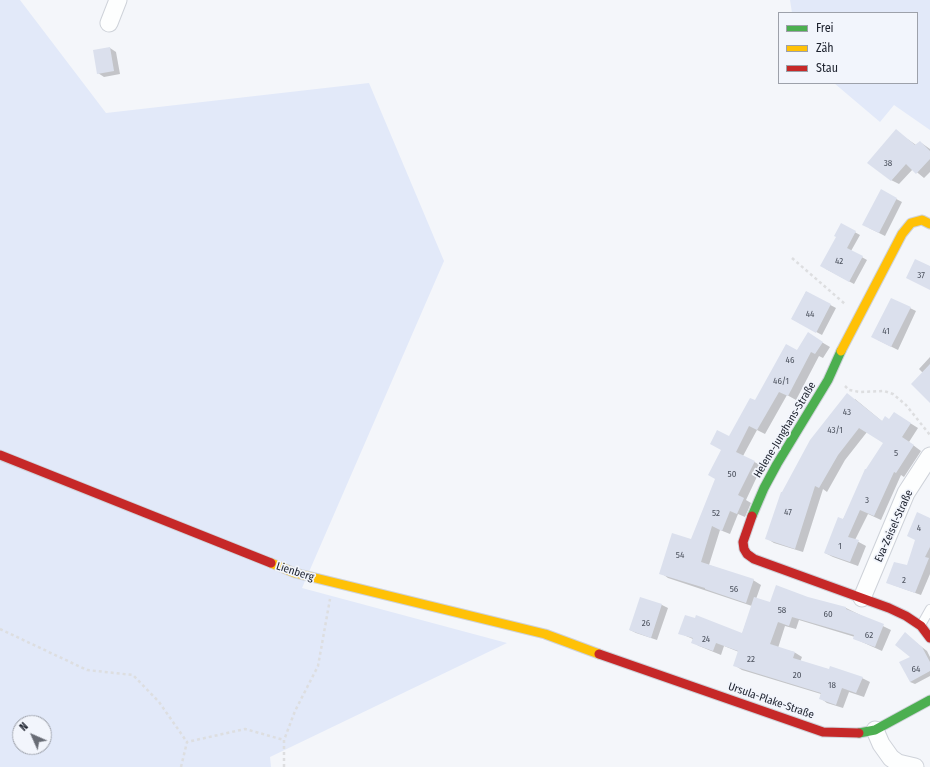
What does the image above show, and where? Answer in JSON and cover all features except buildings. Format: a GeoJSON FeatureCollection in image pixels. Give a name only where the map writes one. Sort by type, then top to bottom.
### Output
{"type":"FeatureCollection","features":[{"type":"Feature","properties":{"kind":"street"},"geometry":{"type":"LineString","coordinates":[[109,23],[118,0]]}},
{"type":"Feature","properties":{"kind":"street","name":"Helene-Junghans-Straße"},"geometry":{"type":"LineString","coordinates":[[930,224],[922,220],[911,223],[906,228],[845,343],[831,375],[764,488],[743,542],[744,549],[754,559],[862,598],[906,616],[921,626],[930,638]]}},
{"type":"Feature","properties":{"kind":"street","name":"Lienberg"},"geometry":{"type":"LineString","coordinates":[[0,455],[295,573],[545,634],[601,655]]}},
{"type":"Feature","properties":{"kind":"street","name":"Eva-Zeisel-Straße"},"geometry":{"type":"LineString","coordinates":[[862,598],[906,493],[930,456]]}},
{"type":"Feature","properties":{"kind":"street","name":"Ursula-Plake-Straße"},"geometry":{"type":"LineString","coordinates":[[601,655],[823,732],[856,734],[875,730],[930,700]]}},
{"type":"Feature","properties":{"kind":"street"},"geometry":{"type":"LineString","coordinates":[[875,730],[881,744],[891,758],[898,763],[915,767]]}},
{"type":"Feature","properties":{"kind":"lane"},"geometry":{"type":"LineString","coordinates":[[921,626],[930,609]]}},
{"type":"Feature","properties":{"kind":"path"},"geometry":{"type":"LineString","coordinates":[[792,258],[859,316]]}},
{"type":"Feature","properties":{"kind":"path"},"geometry":{"type":"LineString","coordinates":[[831,375],[849,390],[860,392],[884,391],[893,394],[906,405],[930,435]]}},
{"type":"Feature","properties":{"kind":"path"},"geometry":{"type":"LineString","coordinates":[[284,767],[284,740],[295,712],[318,666],[326,628],[332,582]]}},
{"type":"Feature","properties":{"kind":"path"},"geometry":{"type":"LineString","coordinates":[[0,629],[87,670],[133,675],[160,702],[187,742],[181,767]]}},
{"type":"Feature","properties":{"kind":"path"},"geometry":{"type":"LineString","coordinates":[[187,742],[245,729],[284,740]]}},
{"type":"Feature","properties":{"kind":"shaded area"},"geometry":{"type":"Polygon","coordinates":[[[0,0],[20,0],[106,113],[369,83],[444,261],[302,588],[507,643],[270,757],[271,767],[0,767],[0,0]]]}},
{"type":"Feature","properties":{"kind":"shaded area"},"geometry":{"type":"Polygon","coordinates":[[[790,0],[930,0],[930,130],[894,105],[880,122],[835,84],[918,84],[918,12],[792,12],[790,0]]]}},
{"type":"Feature","properties":{"kind":"traffic: fast"},"geometry":{"type":"LineString","coordinates":[[752,516],[764,488],[828,380],[841,351]]}},
{"type":"Feature","properties":{"kind":"traffic: fast"},"geometry":{"type":"LineString","coordinates":[[859,733],[875,730],[930,700]]}},
{"type":"Feature","properties":{"kind":"traffic: slow"},"geometry":{"type":"LineString","coordinates":[[841,351],[902,234],[911,223],[922,220],[930,224]]}},
{"type":"Feature","properties":{"kind":"traffic: slow"},"geometry":{"type":"LineString","coordinates":[[271,563],[295,573],[545,634],[599,654]]}},
{"type":"Feature","properties":{"kind":"traffic: jam"},"geometry":{"type":"LineString","coordinates":[[0,455],[271,563]]}},
{"type":"Feature","properties":{"kind":"traffic: jam"},"geometry":{"type":"LineString","coordinates":[[752,516],[743,542],[744,549],[747,554],[754,559],[889,608],[906,616],[921,626],[930,638]]}},
{"type":"Feature","properties":{"kind":"traffic: jam"},"geometry":{"type":"LineString","coordinates":[[599,654],[823,732],[859,733]]}}]}
